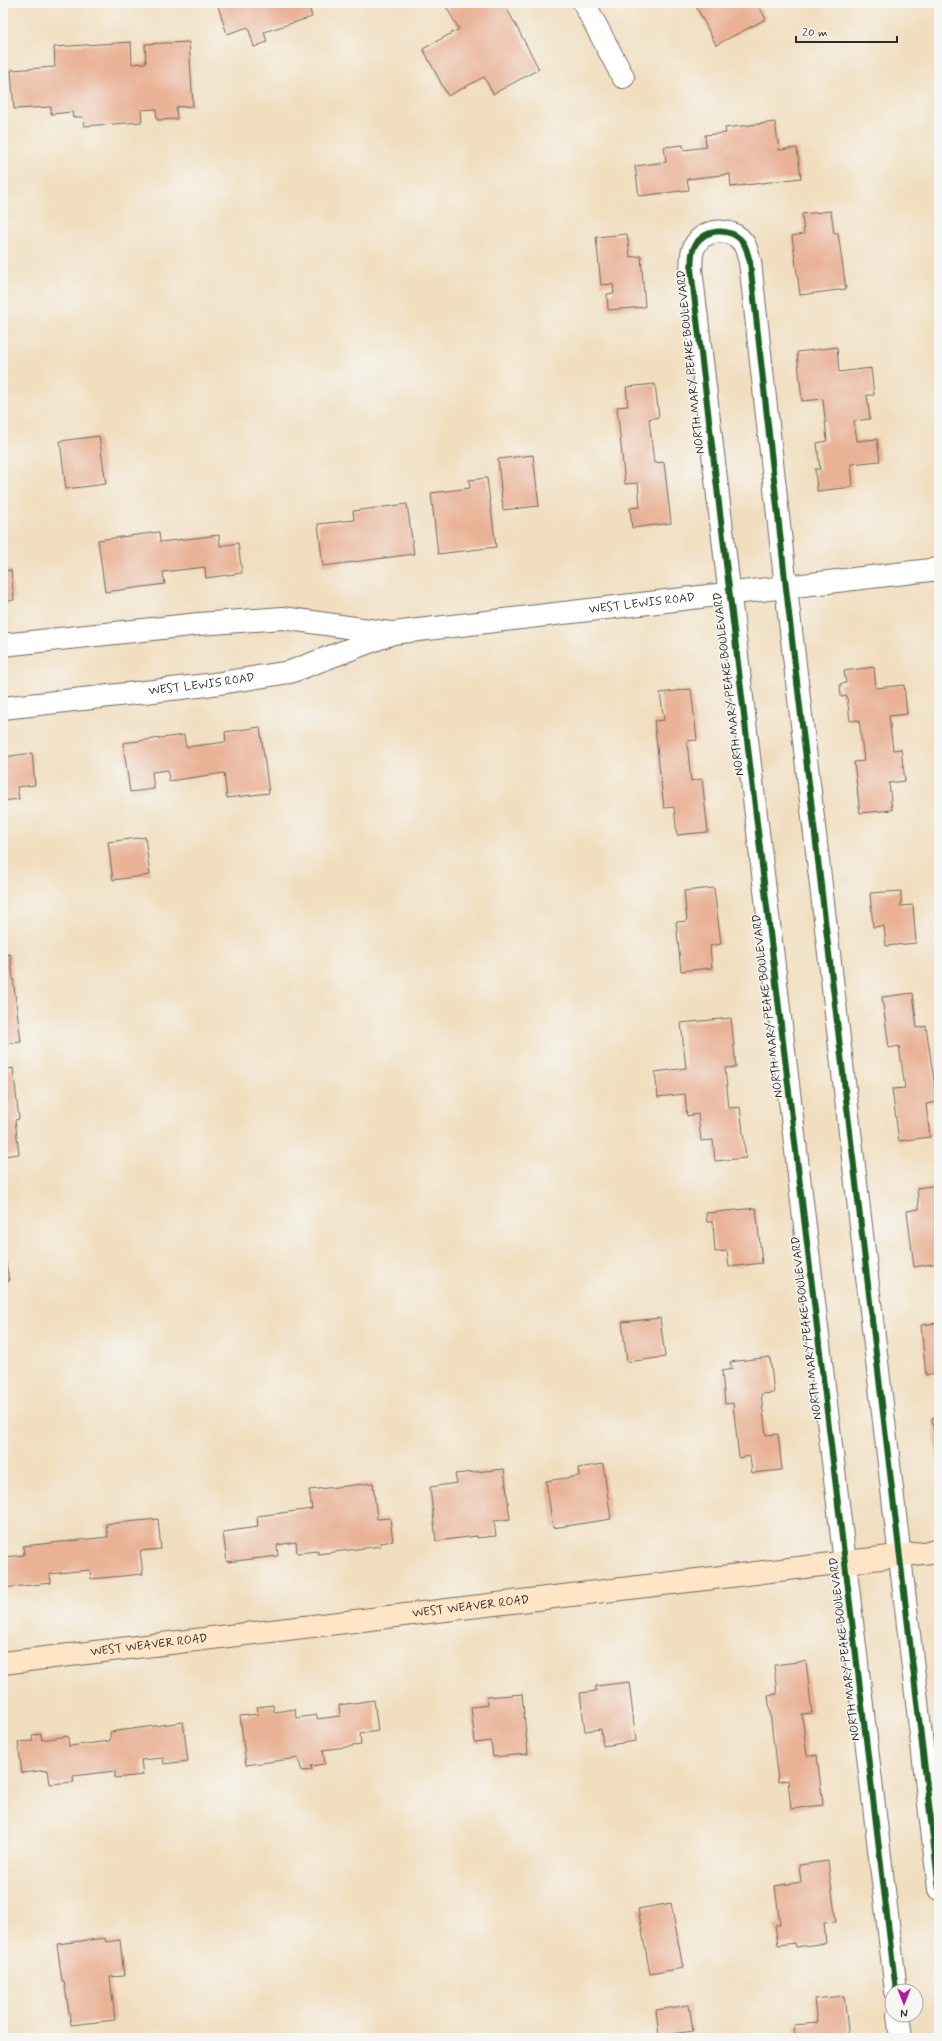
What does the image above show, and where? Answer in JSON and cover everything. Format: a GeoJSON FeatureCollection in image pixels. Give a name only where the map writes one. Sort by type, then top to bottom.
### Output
{"type":"FeatureCollection","features":[{"type":"Feature","properties":{"kind":"street"},"geometry":{"type":"LineString","coordinates":[[584,3],[623,77]]}},
{"type":"Feature","properties":{"kind":"street","name":"NORTH MARY PEAKE BOULEVARD"},"geometry":{"type":"LineString","coordinates":[[895,1983],[691,269],[693,250],[701,237],[714,231],[733,233],[744,244],[750,262],[786,588],[939,1890]]}},
{"type":"Feature","properties":{"kind":"street","name":"WEST LEWIS ROAD"},"geometry":{"type":"LineString","coordinates":[[3,708],[207,685],[290,672],[393,633],[939,569]]}},
{"type":"Feature","properties":{"kind":"street","name":"WEST LEWIS ROAD"},"geometry":{"type":"LineString","coordinates":[[3,645],[199,624],[283,618],[393,633]]}},
{"type":"Feature","properties":{"kind":"street","name":"WEST WEAVER ROAD"},"geometry":{"type":"LineString","coordinates":[[3,1664],[846,1561],[939,1551]]}},
{"type":"Feature","properties":{"kind":"street"},"geometry":{"type":"LineString","coordinates":[[899,2023],[901,2038]]}},
{"type":"Feature","properties":{"kind":"building"},"geometry":{"type":"Polygon","coordinates":[[[217,3],[308,3],[312,17],[264,32],[267,42],[254,47],[248,27],[227,34],[217,3]]]}},
{"type":"Feature","properties":{"kind":"building"},"geometry":{"type":"Polygon","coordinates":[[[444,3],[504,3],[539,69],[493,94],[484,77],[448,96],[423,49],[459,29],[444,3]]]}},
{"type":"Feature","properties":{"kind":"building"},"geometry":{"type":"Polygon","coordinates":[[[757,3],[766,19],[716,45],[695,4],[757,3]]]}},
{"type":"Feature","properties":{"kind":"building"},"geometry":{"type":"Polygon","coordinates":[[[131,42],[132,64],[146,63],[145,44],[189,42],[193,106],[176,107],[177,119],[157,120],[156,109],[141,110],[142,122],[84,126],[83,117],[73,117],[72,112],[51,114],[51,107],[14,109],[11,70],[55,67],[54,47],[131,42]]]}},
{"type":"Feature","properties":{"kind":"building"},"geometry":{"type":"Polygon","coordinates":[[[775,122],[779,150],[797,148],[801,178],[731,187],[730,174],[687,179],[689,190],[639,196],[635,166],[666,162],[664,147],[683,145],[684,150],[706,147],[705,135],[726,133],[725,128],[775,122]]]}},
{"type":"Feature","properties":{"kind":"building"},"geometry":{"type":"Polygon","coordinates":[[[831,211],[834,233],[838,233],[846,289],[800,295],[792,236],[804,234],[802,214],[831,211]]]}},
{"type":"Feature","properties":{"kind":"building"},"geometry":{"type":"Polygon","coordinates":[[[627,234],[630,257],[641,256],[645,307],[608,310],[607,294],[614,293],[613,284],[601,285],[596,237],[627,234]]]}},
{"type":"Feature","properties":{"kind":"building"},"geometry":{"type":"Polygon","coordinates":[[[837,347],[839,372],[871,368],[874,395],[867,395],[870,419],[854,421],[857,441],[877,439],[880,461],[851,464],[853,487],[817,491],[815,469],[820,469],[817,443],[827,441],[823,399],[802,401],[797,352],[837,347]]]}},
{"type":"Feature","properties":{"kind":"building"},"geometry":{"type":"Polygon","coordinates":[[[655,384],[659,417],[649,419],[654,463],[664,462],[671,523],[632,528],[630,508],[640,507],[638,483],[625,484],[617,407],[628,406],[626,387],[655,384]]]}},
{"type":"Feature","properties":{"kind":"building"},"geometry":{"type":"Polygon","coordinates":[[[99,436],[106,484],[66,489],[60,441],[99,436]]]}},
{"type":"Feature","properties":{"kind":"building"},"geometry":{"type":"Polygon","coordinates":[[[533,455],[539,506],[503,510],[498,459],[533,455]]]}},
{"type":"Feature","properties":{"kind":"building"},"geometry":{"type":"Polygon","coordinates":[[[487,478],[496,547],[438,554],[431,493],[470,488],[469,480],[487,478]]]}},
{"type":"Feature","properties":{"kind":"building"},"geometry":{"type":"Polygon","coordinates":[[[407,504],[414,554],[323,566],[318,524],[354,520],[353,511],[407,504]]]}},
{"type":"Feature","properties":{"kind":"building"},"geometry":{"type":"Polygon","coordinates":[[[159,532],[160,542],[219,535],[220,546],[238,543],[242,573],[206,578],[205,567],[163,572],[165,584],[105,592],[98,540],[159,532]]]}},
{"type":"Feature","properties":{"kind":"building"},"geometry":{"type":"Polygon","coordinates":[[[11,570],[14,600],[3,602],[3,571],[11,570]]]}},
{"type":"Feature","properties":{"kind":"building"},"geometry":{"type":"Polygon","coordinates":[[[874,667],[876,688],[904,685],[907,714],[889,716],[893,750],[901,749],[905,781],[889,783],[892,810],[860,813],[854,762],[864,761],[859,720],[850,721],[847,696],[841,697],[840,684],[846,683],[844,671],[874,667]]]}},
{"type":"Feature","properties":{"kind":"building"},"geometry":{"type":"Polygon","coordinates":[[[691,689],[697,740],[687,741],[691,781],[702,779],[708,832],[677,835],[674,807],[664,808],[654,721],[664,720],[660,693],[691,689]]]}},
{"type":"Feature","properties":{"kind":"building"},"geometry":{"type":"Polygon","coordinates":[[[260,727],[269,793],[227,798],[224,773],[169,781],[168,770],[152,772],[154,789],[130,792],[123,743],[184,735],[186,747],[226,742],[225,732],[260,727]]]}},
{"type":"Feature","properties":{"kind":"building"},"geometry":{"type":"Polygon","coordinates":[[[32,753],[35,785],[17,787],[19,799],[3,801],[3,757],[32,753]]]}},
{"type":"Feature","properties":{"kind":"building"},"geometry":{"type":"Polygon","coordinates":[[[145,837],[150,875],[113,880],[108,842],[145,837]]]}},
{"type":"Feature","properties":{"kind":"building"},"geometry":{"type":"Polygon","coordinates":[[[714,888],[721,944],[710,946],[712,968],[681,971],[676,922],[687,921],[684,891],[714,888]]]}},
{"type":"Feature","properties":{"kind":"building"},"geometry":{"type":"Polygon","coordinates":[[[901,891],[901,906],[913,905],[916,943],[886,946],[884,926],[873,927],[870,893],[901,891]]]}},
{"type":"Feature","properties":{"kind":"building"},"geometry":{"type":"Polygon","coordinates":[[[10,954],[21,1042],[3,1044],[3,955],[10,954]]]}},
{"type":"Feature","properties":{"kind":"building"},"geometry":{"type":"Polygon","coordinates":[[[913,993],[917,1028],[926,1026],[937,1102],[926,1104],[930,1137],[899,1141],[892,1089],[905,1088],[899,1046],[889,1048],[882,997],[913,993]]]}},
{"type":"Feature","properties":{"kind":"building"},"geometry":{"type":"Polygon","coordinates":[[[731,1018],[736,1067],[725,1068],[729,1108],[740,1107],[746,1158],[715,1161],[713,1140],[701,1141],[698,1114],[687,1116],[685,1094],[658,1097],[655,1072],[686,1068],[681,1023],[731,1018]]]}},
{"type":"Feature","properties":{"kind":"building"},"geometry":{"type":"Polygon","coordinates":[[[13,1068],[19,1119],[15,1120],[19,1154],[3,1156],[3,1070],[13,1068]]]}},
{"type":"Feature","properties":{"kind":"building"},"geometry":{"type":"Polygon","coordinates":[[[939,1185],[939,1263],[914,1267],[907,1211],[919,1209],[917,1188],[939,1185]]]}},
{"type":"Feature","properties":{"kind":"building"},"geometry":{"type":"Polygon","coordinates":[[[756,1208],[762,1263],[729,1267],[727,1251],[715,1252],[713,1222],[707,1222],[706,1213],[756,1208]]]}},
{"type":"Feature","properties":{"kind":"building"},"geometry":{"type":"Polygon","coordinates":[[[3,1245],[9,1281],[3,1282],[3,1245]]]}},
{"type":"Feature","properties":{"kind":"building"},"geometry":{"type":"Polygon","coordinates":[[[660,1318],[665,1357],[627,1362],[622,1322],[660,1318]]]}},
{"type":"Feature","properties":{"kind":"building"},"geometry":{"type":"Polygon","coordinates":[[[939,1323],[938,1381],[937,1373],[926,1375],[921,1325],[939,1323]]]}},
{"type":"Feature","properties":{"kind":"building"},"geometry":{"type":"Polygon","coordinates":[[[770,1357],[774,1393],[761,1394],[766,1435],[778,1434],[782,1470],[752,1473],[750,1456],[739,1458],[733,1403],[725,1404],[722,1371],[732,1369],[730,1362],[770,1357]]]}},
{"type":"Feature","properties":{"kind":"building"},"geometry":{"type":"Polygon","coordinates":[[[939,1417],[939,1467],[938,1468],[932,1418],[939,1417]]]}},
{"type":"Feature","properties":{"kind":"building"},"geometry":{"type":"Polygon","coordinates":[[[603,1464],[611,1519],[553,1528],[546,1481],[579,1476],[578,1468],[603,1464]]]}},
{"type":"Feature","properties":{"kind":"building"},"geometry":{"type":"Polygon","coordinates":[[[504,1469],[510,1519],[494,1521],[496,1536],[477,1538],[477,1536],[436,1541],[430,1487],[457,1483],[455,1474],[504,1469]]]}},
{"type":"Feature","properties":{"kind":"building"},"geometry":{"type":"Polygon","coordinates":[[[373,1483],[377,1519],[390,1518],[393,1541],[380,1543],[381,1546],[318,1554],[318,1551],[297,1553],[296,1542],[277,1545],[278,1556],[227,1562],[223,1532],[258,1527],[257,1516],[312,1509],[309,1490],[373,1483]]]}},
{"type":"Feature","properties":{"kind":"building"},"geometry":{"type":"Polygon","coordinates":[[[158,1519],[161,1549],[140,1551],[143,1574],[91,1579],[90,1570],[68,1572],[50,1574],[51,1583],[3,1588],[3,1557],[24,1555],[23,1546],[108,1537],[106,1524],[158,1519]]]}},
{"type":"Feature","properties":{"kind":"building"},"geometry":{"type":"Polygon","coordinates":[[[806,1661],[812,1713],[802,1714],[807,1756],[817,1755],[823,1805],[791,1809],[788,1780],[778,1782],[768,1695],[777,1694],[774,1665],[806,1661]]]}},
{"type":"Feature","properties":{"kind":"building"},"geometry":{"type":"Polygon","coordinates":[[[629,1682],[636,1741],[603,1746],[601,1729],[585,1731],[580,1693],[596,1691],[596,1686],[629,1682]]]}},
{"type":"Feature","properties":{"kind":"building"},"geometry":{"type":"Polygon","coordinates":[[[522,1694],[528,1754],[493,1757],[491,1741],[475,1743],[471,1707],[488,1705],[487,1697],[522,1694]]]}},
{"type":"Feature","properties":{"kind":"building"},"geometry":{"type":"Polygon","coordinates":[[[374,1700],[378,1731],[360,1734],[361,1745],[323,1750],[325,1764],[311,1766],[312,1770],[302,1771],[298,1758],[246,1765],[240,1716],[258,1714],[257,1707],[273,1705],[274,1712],[295,1709],[296,1718],[317,1715],[317,1719],[340,1716],[339,1705],[374,1700]]]}},
{"type":"Feature","properties":{"kind":"building"},"geometry":{"type":"Polygon","coordinates":[[[183,1722],[188,1761],[164,1764],[163,1758],[141,1760],[143,1775],[115,1778],[115,1771],[73,1776],[74,1782],[50,1784],[48,1770],[22,1773],[18,1742],[33,1741],[32,1735],[41,1734],[42,1740],[68,1736],[69,1746],[110,1741],[110,1732],[183,1722]]]}},
{"type":"Feature","properties":{"kind":"building"},"geometry":{"type":"Polygon","coordinates":[[[828,1861],[836,1922],[824,1923],[826,1943],[796,1947],[795,1943],[778,1945],[775,1925],[780,1925],[775,1886],[801,1882],[799,1865],[828,1861]]]}},
{"type":"Feature","properties":{"kind":"building"},"geometry":{"type":"Polygon","coordinates":[[[671,1903],[683,1968],[650,1974],[638,1909],[671,1903]]]}},
{"type":"Feature","properties":{"kind":"building"},"geometry":{"type":"Polygon","coordinates":[[[105,1938],[106,1942],[120,1940],[124,1976],[110,1977],[115,2020],[71,2025],[64,1981],[62,1981],[57,1944],[105,1938]]]}},
{"type":"Feature","properties":{"kind":"building"},"geometry":{"type":"Polygon","coordinates":[[[844,1996],[849,2038],[795,2038],[794,2025],[817,2023],[814,1999],[844,1996]]]}},
{"type":"Feature","properties":{"kind":"building"},"geometry":{"type":"Polygon","coordinates":[[[689,2005],[693,2031],[659,2036],[656,2010],[689,2005]]]}},
{"type":"Feature","properties":{"kind":"cycle path"},"geometry":{"type":"LineString","coordinates":[[895,1983],[691,269],[692,252],[702,237],[709,233],[724,232],[739,238],[745,246],[750,262],[786,588],[939,1889]]}}]}
